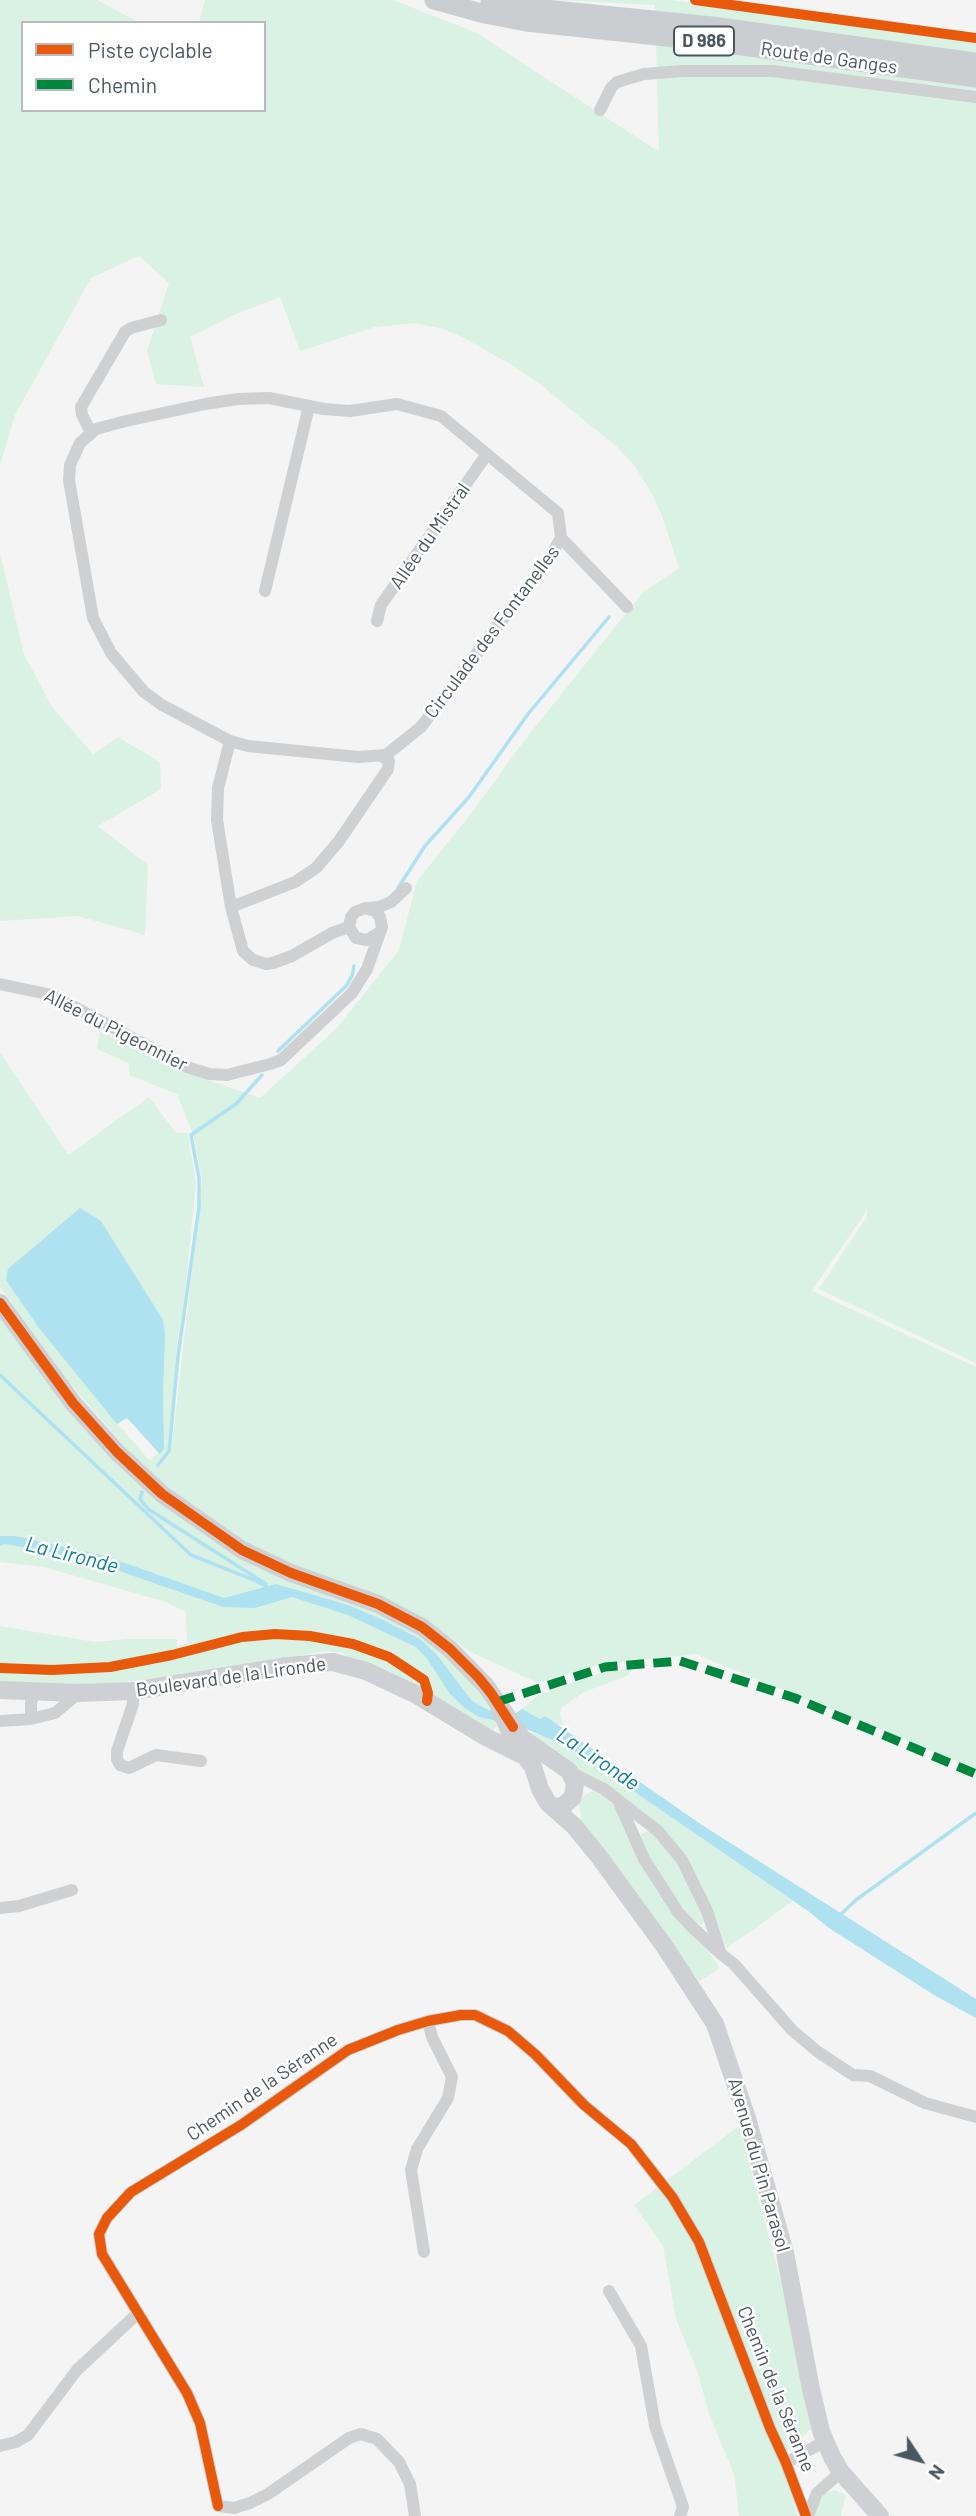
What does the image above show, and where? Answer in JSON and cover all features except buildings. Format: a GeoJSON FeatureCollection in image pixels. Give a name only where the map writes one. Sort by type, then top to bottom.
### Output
{"type":"FeatureCollection","features":[{"type":"Feature","properties":{"kind":"main road","name":"Route de Ganges"},"geometry":{"type":"LineString","coordinates":[[434,0],[485,15],[526,22],[713,42],[976,78]]}},
{"type":"Feature","properties":{"kind":"main road","name":"Route de Ganges"},"geometry":{"type":"LineString","coordinates":[[490,0],[535,8],[712,26],[976,62]]}},
{"type":"Feature","properties":{"kind":"street"},"geometry":{"type":"LineString","coordinates":[[600,110],[617,82],[643,74],[683,71],[773,71],[976,97]]}},
{"type":"Feature","properties":{"kind":"street"},"geometry":{"type":"LineString","coordinates":[[161,320],[125,332],[82,407],[82,415],[91,432],[75,452],[70,465],[69,480],[91,608],[97,628],[111,653],[144,692],[162,705],[230,741],[248,746],[349,757],[382,756],[389,761],[388,769],[328,856],[316,868],[295,882],[231,907]]}},
{"type":"Feature","properties":{"kind":"street","name":"Circulade des Fontanelles"},"geometry":{"type":"LineString","coordinates":[[91,432],[126,421],[238,399],[269,398],[350,411],[397,404],[441,416],[553,507],[560,519],[561,538],[547,561],[421,727],[395,749],[382,756]]}},
{"type":"Feature","properties":{"kind":"street"},"geometry":{"type":"LineString","coordinates":[[265,591],[309,406]]}},
{"type":"Feature","properties":{"kind":"street","name":"Allée du Mistral"},"geometry":{"type":"LineString","coordinates":[[377,621],[381,605],[487,454]]}},
{"type":"Feature","properties":{"kind":"street"},"geometry":{"type":"LineString","coordinates":[[561,538],[628,607]]}},
{"type":"Feature","properties":{"kind":"street"},"geometry":{"type":"LineString","coordinates":[[230,741],[218,788],[217,820],[231,907],[243,951],[260,963],[279,961],[332,933],[351,931],[368,940],[381,930],[377,913],[365,908],[352,914],[351,931],[363,955],[363,978]]}},
{"type":"Feature","properties":{"kind":"street","name":"Allée du Pigeonnier"},"geometry":{"type":"LineString","coordinates":[[0,984],[52,995],[187,1067],[218,1075],[281,1060],[345,1001],[363,978],[381,930],[406,888],[387,904],[365,908]]}},
{"type":"Feature","properties":{"kind":"street"},"geometry":{"type":"LineString","coordinates":[[0,1303],[73,1403],[117,1452],[162,1494],[242,1550],[291,1573],[378,1604],[422,1627],[450,1649],[478,1677],[512,1732],[531,1754],[540,1789],[552,1807],[566,1805],[581,1789]]}},
{"type":"Feature","properties":{"kind":"street","name":"Boulevard de la Lironde"},"geometry":{"type":"LineString","coordinates":[[0,1690],[79,1693],[133,1691],[288,1666],[333,1662],[366,1671],[402,1688],[486,1737],[552,1760]]}},
{"type":"Feature","properties":{"kind":"street"},"geometry":{"type":"LineString","coordinates":[[31,1719],[31,1703],[36,1691]]}},
{"type":"Feature","properties":{"kind":"street"},"geometry":{"type":"LineString","coordinates":[[133,1691],[133,1704],[117,1751],[120,1765],[129,1768],[156,1755],[201,1761]]}},
{"type":"Feature","properties":{"kind":"street"},"geometry":{"type":"LineString","coordinates":[[0,1721],[31,1719],[55,1713],[79,1693]]}},
{"type":"Feature","properties":{"kind":"street","name":"Boulevard de la Lironde"},"geometry":{"type":"LineString","coordinates":[[486,1737],[512,1732]]}},
{"type":"Feature","properties":{"kind":"street"},"geometry":{"type":"LineString","coordinates":[[537,1780],[540,1766],[552,1760],[569,1771],[581,1789],[609,1793],[658,1830],[682,1860],[707,1911],[721,1954]]}},
{"type":"Feature","properties":{"kind":"street","name":"Avenue du Pin Parasol"},"geometry":{"type":"LineString","coordinates":[[581,1789],[576,1814],[583,1836]]}},
{"type":"Feature","properties":{"kind":"street"},"geometry":{"type":"LineString","coordinates":[[618,1800],[644,1859],[673,1904],[691,1926],[734,1964],[792,2031],[831,2062],[853,2075],[870,2076],[925,2103],[976,2118]]}},
{"type":"Feature","properties":{"kind":"street","name":"Avenue du Pin Parasol"},"geometry":{"type":"LineString","coordinates":[[552,1807],[583,1836],[707,2008],[718,2032],[747,2118],[785,2253],[811,2389],[825,2441],[841,2472],[880,2516]]}},
{"type":"Feature","properties":{"kind":"street"},"geometry":{"type":"LineString","coordinates":[[0,1908],[19,1906],[72,1890]]}},
{"type":"Feature","properties":{"kind":"street","name":"Chemin de la Séranne"},"geometry":{"type":"LineString","coordinates":[[215,2511],[200,2423],[187,2393],[102,2254],[99,2234],[107,2218],[131,2192],[241,2125],[348,2050],[428,2021],[475,2015],[508,2031],[536,2054],[584,2105],[631,2144],[674,2198],[699,2242],[770,2428],[807,2516]]}},
{"type":"Feature","properties":{"kind":"street"},"geometry":{"type":"LineString","coordinates":[[424,2252],[411,2170],[416,2149],[448,2098],[452,2077],[432,2037],[428,2021]]}},
{"type":"Feature","properties":{"kind":"street"},"geometry":{"type":"LineString","coordinates":[[610,2291],[641,2346],[655,2426],[682,2507],[680,2516]]}},
{"type":"Feature","properties":{"kind":"street"},"geometry":{"type":"LineString","coordinates":[[0,2446],[16,2442],[28,2435],[78,2370],[138,2313]]}},
{"type":"Feature","properties":{"kind":"street"},"geometry":{"type":"LineString","coordinates":[[215,2511],[250,2503],[276,2489],[349,2438],[362,2434],[377,2439],[399,2462],[410,2484],[415,2516]]}},
{"type":"Feature","properties":{"kind":"street"},"geometry":{"type":"LineString","coordinates":[[786,2463],[825,2441]]}},
{"type":"Feature","properties":{"kind":"street"},"geometry":{"type":"LineString","coordinates":[[807,2516],[820,2489],[841,2472]]}},
{"type":"Feature","properties":{"kind":"green space"},"geometry":{"type":"Polygon","coordinates":[[[0,0],[97,0],[136,21],[21,21],[21,112],[266,112],[266,21],[200,21],[205,0],[393,0],[477,33],[659,152],[655,5],[557,0],[671,0],[976,41],[976,1363],[819,1289],[867,1217],[867,1210],[812,1291],[976,1367],[976,1769],[695,1654],[597,1665],[538,1683],[469,1651],[391,1602],[252,1548],[173,1494],[134,1457],[68,1381],[0,1287],[0,1053],[68,1155],[149,1097],[176,1133],[188,1133],[196,1183],[178,1335],[169,1448],[172,1445],[202,1181],[194,1137],[177,1094],[129,1075],[129,1063],[97,1049],[100,1031],[188,1073],[260,1098],[337,1028],[399,950],[417,881],[643,592],[679,568],[662,516],[650,490],[634,465],[617,447],[515,367],[444,329],[414,323],[375,327],[300,351],[280,297],[236,314],[190,337],[204,387],[156,384],[147,351],[169,283],[139,256],[91,278],[15,415],[0,465],[0,0]],[[124,1418],[118,1424],[150,1461],[158,1453],[132,1422],[124,1418]]]}},
{"type":"Feature","properties":{"kind":"green space"},"geometry":{"type":"Polygon","coordinates":[[[0,553],[24,654],[52,707],[93,754],[118,737],[160,762],[161,789],[98,826],[148,865],[145,935],[78,916],[0,921],[0,553]]]}},
{"type":"Feature","properties":{"kind":"green space"},"geometry":{"type":"Polygon","coordinates":[[[0,1315],[95,1441],[152,1494],[418,1632],[480,1686],[497,1726],[493,1730],[485,1727],[353,1662],[343,1653],[325,1651],[193,1675],[107,1684],[76,1686],[0,1682],[0,1672],[117,1669],[242,1640],[280,1636],[313,1638],[311,1633],[255,1633],[152,1657],[103,1665],[71,1668],[0,1666],[0,1626],[95,1642],[177,1639],[177,1647],[187,1643],[186,1612],[166,1602],[44,1567],[0,1562],[0,1315]]]}},
{"type":"Feature","properties":{"kind":"green space"},"geometry":{"type":"Polygon","coordinates":[[[630,1668],[629,1675],[584,1692],[561,1708],[563,1725],[519,1725],[514,1715],[539,1695],[601,1673],[630,1668]]]}},
{"type":"Feature","properties":{"kind":"green space"},"geometry":{"type":"Polygon","coordinates":[[[528,1732],[558,1740],[569,1747],[793,1901],[727,1948],[699,1880],[685,1857],[528,1732]]]}},
{"type":"Feature","properties":{"kind":"green space"},"geometry":{"type":"Polygon","coordinates":[[[592,1791],[600,1793],[615,1807],[656,1890],[709,1952],[720,1969],[699,1981],[582,1824],[579,1804],[584,1796],[592,1791]]]}},
{"type":"Feature","properties":{"kind":"green space"},"geometry":{"type":"Polygon","coordinates":[[[650,1830],[661,1839],[690,1884],[705,1918],[701,1925],[692,1920],[668,1889],[639,1839],[641,1834],[650,1830]]]}},
{"type":"Feature","properties":{"kind":"green space"},"geometry":{"type":"Polygon","coordinates":[[[739,2126],[782,2285],[811,2429],[778,2460],[791,2490],[797,2516],[739,2516],[734,2474],[709,2414],[698,2373],[676,2319],[663,2246],[634,2205],[739,2126]]]}},
{"type":"Feature","properties":{"kind":"green space"},"geometry":{"type":"Polygon","coordinates":[[[835,2490],[846,2495],[841,2516],[812,2516],[825,2493],[835,2490]]]}},
{"type":"Feature","properties":{"kind":"water"},"geometry":{"type":"Polygon","coordinates":[[[80,1208],[101,1221],[163,1320],[164,1449],[160,1454],[127,1418],[117,1424],[39,1328],[6,1280],[8,1269],[80,1208]]]}},
{"type":"Feature","properties":{"kind":"water","name":"La Lironde"},"geometry":{"type":"Polygon","coordinates":[[[0,1536],[15,1536],[105,1556],[224,1598],[276,1584],[348,1605],[381,1619],[420,1639],[437,1655],[472,1701],[488,1710],[513,1715],[522,1709],[540,1719],[545,1716],[702,1825],[976,1999],[976,2018],[934,1995],[829,1928],[569,1747],[519,1726],[479,1717],[465,1708],[450,1694],[428,1660],[416,1647],[348,1615],[292,1597],[255,1608],[223,1607],[102,1565],[44,1551],[5,1544],[0,1546],[0,1536]]]}},
{"type":"Feature","properties":{"kind":"waterway"},"geometry":{"type":"LineString","coordinates":[[398,888],[425,846],[469,797],[528,714],[609,617]]}},
{"type":"Feature","properties":{"kind":"waterway"},"geometry":{"type":"LineString","coordinates":[[278,1051],[346,986],[354,966]]}},
{"type":"Feature","properties":{"kind":"waterway"},"geometry":{"type":"LineString","coordinates":[[158,1465],[169,1451],[178,1356],[199,1207],[199,1178],[191,1135],[236,1104],[262,1075]]}},
{"type":"Feature","properties":{"kind":"waterway"},"geometry":{"type":"LineString","coordinates":[[0,1375],[191,1555],[271,1589]]}},
{"type":"Feature","properties":{"kind":"waterway"},"geometry":{"type":"LineString","coordinates":[[142,1492],[140,1499],[148,1509],[266,1584]]}},
{"type":"Feature","properties":{"kind":"waterway"},"geometry":{"type":"LineString","coordinates":[[840,1915],[856,1900],[976,1813]]}},
{"type":"Feature","properties":{"kind":"marked path"},"geometry":{"type":"LineString","coordinates":[[497,1702],[605,1667],[680,1661],[795,1698],[976,1774]]}},
{"type":"Feature","properties":{"kind":"cycle path"},"geometry":{"type":"LineString","coordinates":[[695,0],[976,38]]}},
{"type":"Feature","properties":{"kind":"cycle path"},"geometry":{"type":"LineString","coordinates":[[0,1303],[73,1403],[117,1452],[162,1494],[242,1550],[291,1573],[378,1604],[422,1627],[450,1649],[478,1677],[513,1727]]}},
{"type":"Feature","properties":{"kind":"cycle path"},"geometry":{"type":"LineString","coordinates":[[0,1668],[52,1670],[110,1667],[242,1637],[275,1634],[310,1636],[353,1644],[389,1657],[424,1680],[428,1693],[427,1701]]}},
{"type":"Feature","properties":{"kind":"cycle path"},"geometry":{"type":"LineString","coordinates":[[218,2506],[200,2423],[187,2393],[102,2254],[99,2234],[107,2218],[131,2192],[241,2125],[348,2050],[428,2021],[475,2015],[508,2031],[536,2055],[584,2105],[631,2144],[673,2198],[699,2242],[806,2516]]}}]}
